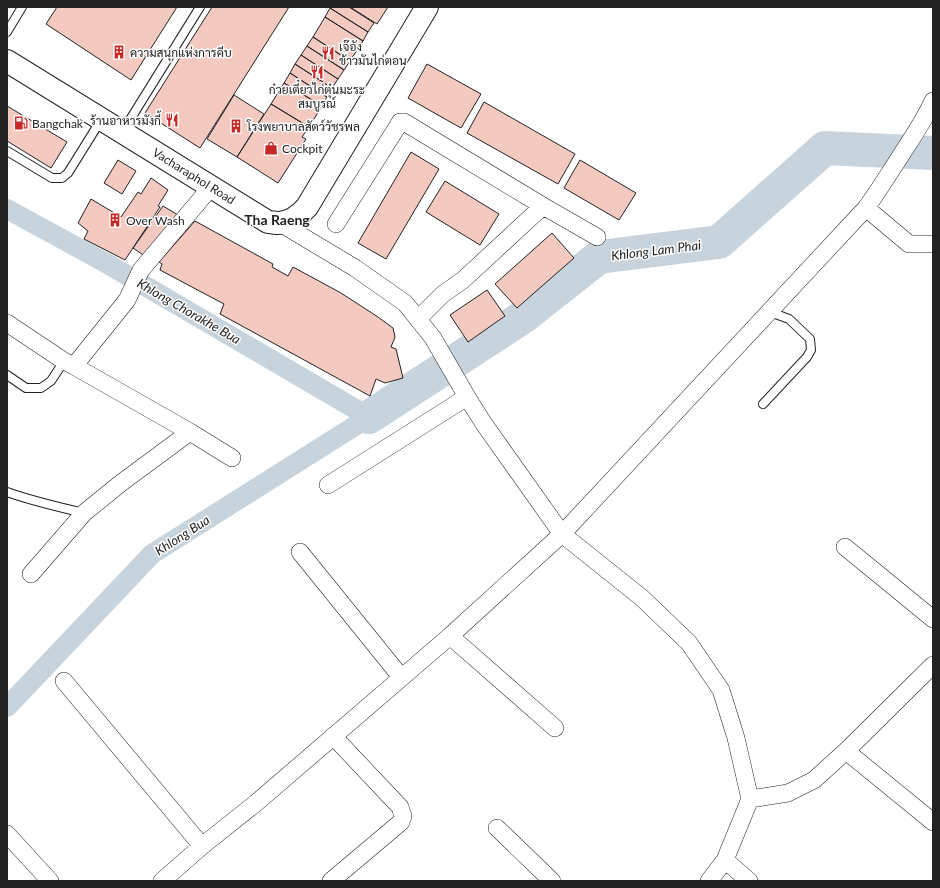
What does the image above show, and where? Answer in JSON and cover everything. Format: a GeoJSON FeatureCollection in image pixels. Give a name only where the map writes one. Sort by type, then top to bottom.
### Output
{"type":"FeatureCollection","features":[{"type":"Feature","properties":{"kind":"main road"},"geometry":{"type":"LineString","coordinates":[[280,223],[300,215],[307,207],[427,7]]}},
{"type":"Feature","properties":{"kind":"main road","name":"Vacharaphol Road"},"geometry":{"type":"LineString","coordinates":[[7,61],[268,222],[280,223]]}},
{"type":"Feature","properties":{"kind":"street"},"geometry":{"type":"LineString","coordinates":[[162,881],[202,846],[256,803],[450,636],[562,534],[866,208],[880,189],[919,127],[933,101]]}},
{"type":"Feature","properties":{"kind":"street"},"geometry":{"type":"LineString","coordinates":[[336,224],[400,122],[407,123],[543,206],[597,237]]}},
{"type":"Feature","properties":{"kind":"street"},"geometry":{"type":"LineString","coordinates":[[69,363],[127,300],[141,270],[211,187]]}},
{"type":"Feature","properties":{"kind":"street"},"geometry":{"type":"LineString","coordinates":[[418,319],[443,294],[463,280],[543,206]]}},
{"type":"Feature","properties":{"kind":"street"},"geometry":{"type":"LineString","coordinates":[[866,208],[909,244],[932,244]]}},
{"type":"Feature","properties":{"kind":"street"},"geometry":{"type":"LineString","coordinates":[[280,223],[355,268],[406,303],[433,338],[484,424],[562,534],[642,598],[689,644],[721,690],[736,738],[750,799],[725,860],[709,881]]}},
{"type":"Feature","properties":{"kind":"street"},"geometry":{"type":"LineString","coordinates":[[8,326],[232,458]]}},
{"type":"Feature","properties":{"kind":"street"},"geometry":{"type":"LineString","coordinates":[[328,485],[464,391]]}},
{"type":"Feature","properties":{"kind":"street"},"geometry":{"type":"LineString","coordinates":[[31,574],[84,513],[121,483],[190,432]]}},
{"type":"Feature","properties":{"kind":"street"},"geometry":{"type":"LineString","coordinates":[[845,548],[933,619]]}},
{"type":"Feature","properties":{"kind":"street"},"geometry":{"type":"LineString","coordinates":[[300,552],[401,677]]}},
{"type":"Feature","properties":{"kind":"street"},"geometry":{"type":"LineString","coordinates":[[450,636],[555,728]]}},
{"type":"Feature","properties":{"kind":"street"},"geometry":{"type":"LineString","coordinates":[[750,799],[788,792],[814,780],[846,751],[933,665]]}},
{"type":"Feature","properties":{"kind":"street"},"geometry":{"type":"LineString","coordinates":[[64,681],[202,846]]}},
{"type":"Feature","properties":{"kind":"street"},"geometry":{"type":"LineString","coordinates":[[331,881],[401,822],[403,816],[400,807],[333,736]]}},
{"type":"Feature","properties":{"kind":"street"},"geometry":{"type":"LineString","coordinates":[[846,751],[933,822]]}},
{"type":"Feature","properties":{"kind":"street"},"geometry":{"type":"LineString","coordinates":[[497,828],[552,881]]}},
{"type":"Feature","properties":{"kind":"street"},"geometry":{"type":"LineString","coordinates":[[7,834],[50,881]]}},
{"type":"Feature","properties":{"kind":"street"},"geometry":{"type":"LineString","coordinates":[[725,860],[749,881]]}},
{"type":"Feature","properties":{"kind":"lane"},"geometry":{"type":"LineString","coordinates":[[7,32],[22,7]]}},
{"type":"Feature","properties":{"kind":"lane"},"geometry":{"type":"LineString","coordinates":[[122,132],[200,7]]}},
{"type":"Feature","properties":{"kind":"lane"},"geometry":{"type":"LineString","coordinates":[[7,151],[52,178],[62,178],[68,173],[101,119]]}},
{"type":"Feature","properties":{"kind":"lane"},"geometry":{"type":"LineString","coordinates":[[762,404],[812,350],[810,339],[789,319],[770,312]]}},
{"type":"Feature","properties":{"kind":"lane"},"geometry":{"type":"LineString","coordinates":[[7,375],[26,388],[41,388],[50,382],[69,363]]}},
{"type":"Feature","properties":{"kind":"lane"},"geometry":{"type":"LineString","coordinates":[[7,492],[42,503],[84,513]]}},
{"type":"Feature","properties":{"kind":"building","name":"ความสนุกแห่งการคีบ"},"geometry":{"type":"Polygon","coordinates":[[[57,7],[177,7],[131,80],[46,24],[57,7]]]}},
{"type":"Feature","properties":{"kind":"building"},"geometry":{"type":"Polygon","coordinates":[[[212,7],[289,7],[200,148],[145,113],[212,7]]]}},
{"type":"Feature","properties":{"kind":"building"},"geometry":{"type":"Polygon","coordinates":[[[349,7],[374,23],[368,32],[330,8],[349,7]]]}},
{"type":"Feature","properties":{"kind":"building"},"geometry":{"type":"Polygon","coordinates":[[[350,7],[388,7],[377,24],[350,7]]]}},
{"type":"Feature","properties":{"kind":"building"},"geometry":{"type":"Polygon","coordinates":[[[330,8],[368,32],[363,41],[325,17],[330,8]]]}},
{"type":"Feature","properties":{"kind":"building"},"geometry":{"type":"Polygon","coordinates":[[[325,17],[363,41],[350,61],[313,37],[325,17]]]}},
{"type":"Feature","properties":{"kind":"building","name":"เจ๊อัง ข้าวมันไก่ตอน"},"geometry":{"type":"Polygon","coordinates":[[[313,37],[350,61],[344,70],[307,46],[313,37]]]}},
{"type":"Feature","properties":{"kind":"building"},"geometry":{"type":"Polygon","coordinates":[[[307,46],[344,70],[338,79],[301,55],[307,46]]]}},
{"type":"Feature","properties":{"kind":"building","name":"ก๋วยเตี๋ยวไก่ตุ๋นมะระ สมบูรณ์"},"geometry":{"type":"Polygon","coordinates":[[[301,55],[338,79],[332,88],[295,64],[301,55]]]}},
{"type":"Feature","properties":{"kind":"building"},"geometry":{"type":"Polygon","coordinates":[[[295,64],[332,88],[327,97],[290,73],[295,64]]]}},
{"type":"Feature","properties":{"kind":"building"},"geometry":{"type":"Polygon","coordinates":[[[427,64],[481,94],[461,128],[408,98],[427,64]]]}},
{"type":"Feature","properties":{"kind":"building"},"geometry":{"type":"Polygon","coordinates":[[[290,73],[327,97],[322,106],[284,83],[290,73]]]}},
{"type":"Feature","properties":{"kind":"building"},"geometry":{"type":"Polygon","coordinates":[[[284,83],[322,106],[309,127],[271,104],[284,83]]]}},
{"type":"Feature","properties":{"kind":"building","name":"โรงพยาบาลสัตว์วัชรพล"},"geometry":{"type":"Polygon","coordinates":[[[234,95],[264,114],[237,157],[207,139],[234,95]]]}},
{"type":"Feature","properties":{"kind":"building"},"geometry":{"type":"Polygon","coordinates":[[[484,102],[575,154],[558,184],[467,133],[484,102]]]}},
{"type":"Feature","properties":{"kind":"building","name":"Cockpit"},"geometry":{"type":"Polygon","coordinates":[[[271,104],[309,127],[302,137],[306,139],[278,183],[237,157],[271,104]]]}},
{"type":"Feature","properties":{"kind":"building","name":"Bangchak"},"geometry":{"type":"Polygon","coordinates":[[[7,106],[67,142],[51,168],[7,141],[7,106]]]}},
{"type":"Feature","properties":{"kind":"building"},"geometry":{"type":"Polygon","coordinates":[[[411,152],[439,169],[386,259],[358,243],[411,152]]]}},
{"type":"Feature","properties":{"kind":"building","name":"Over Wash"},"geometry":{"type":"Polygon","coordinates":[[[118,160],[136,171],[122,194],[104,183],[118,160]]]}},
{"type":"Feature","properties":{"kind":"building"},"geometry":{"type":"Polygon","coordinates":[[[580,160],[636,193],[619,220],[564,188],[580,160]]]}},
{"type":"Feature","properties":{"kind":"building","name":"Over Wash"},"geometry":{"type":"Polygon","coordinates":[[[151,178],[168,190],[158,206],[160,207],[125,260],[84,239],[88,231],[78,223],[91,199],[121,217],[138,192],[141,194],[151,178]]]}},
{"type":"Feature","properties":{"kind":"building"},"geometry":{"type":"Polygon","coordinates":[[[445,181],[499,214],[480,245],[426,212],[445,181]]]}},
{"type":"Feature","properties":{"kind":"building"},"geometry":{"type":"Polygon","coordinates":[[[163,206],[178,215],[149,259],[133,248],[163,206]]]}},
{"type":"Feature","properties":{"kind":"building"},"geometry":{"type":"Polygon","coordinates":[[[195,221],[273,264],[272,267],[288,276],[293,267],[341,293],[393,328],[395,337],[391,347],[396,349],[403,378],[385,383],[376,379],[370,396],[220,314],[224,304],[160,270],[162,264],[159,262],[195,221]]]}},
{"type":"Feature","properties":{"kind":"building"},"geometry":{"type":"Polygon","coordinates":[[[552,233],[574,258],[517,308],[495,284],[552,233]]]}},
{"type":"Feature","properties":{"kind":"building"},"geometry":{"type":"Polygon","coordinates":[[[487,290],[505,316],[468,342],[450,315],[487,290]]]}},
{"type":"Feature","properties":{"kind":"waterway","name":"Khlong Lam Phai"},"geometry":{"type":"LineString","coordinates":[[369,417],[523,317],[599,257],[719,242],[825,148],[933,153]]}},
{"type":"Feature","properties":{"kind":"waterway","name":"Khlong Bua"},"geometry":{"type":"LineString","coordinates":[[7,209],[106,263],[369,417],[152,554],[7,707]]}},
{"type":"Feature","properties":{"kind":"place","name":"ความสนุกแห่งการคีบ"},"geometry":{"type":"Point","coordinates":[119,52]}},
{"type":"Feature","properties":{"kind":"place","name":"เจ๊อัง ข้าวมันไก่ตอน"},"geometry":{"type":"Point","coordinates":[328,53]}},
{"type":"Feature","properties":{"kind":"place","name":"ก๋วยเตี๋ยวไก่ตุ๋นมะระ สมบูรณ์"},"geometry":{"type":"Point","coordinates":[317,72]}},
{"type":"Feature","properties":{"kind":"place","name":"ร้านอาหารมังกี้"},"geometry":{"type":"Point","coordinates":[172,120]}},
{"type":"Feature","properties":{"kind":"place","name":"Bangchak"},"geometry":{"type":"Point","coordinates":[21,123]}},
{"type":"Feature","properties":{"kind":"place","name":"โรงพยาบาลสัตว์วัชรพล"},"geometry":{"type":"Point","coordinates":[236,126]}},
{"type":"Feature","properties":{"kind":"place","name":"Cockpit"},"geometry":{"type":"Point","coordinates":[271,148]}},
{"type":"Feature","properties":{"kind":"place","name":"Over Wash"},"geometry":{"type":"Point","coordinates":[115,220]}},
{"type":"Feature","properties":{"kind":"district","name":"Tha Raeng"},"geometry":{"type":"Point","coordinates":[277,219]}},
{"type":"Feature","properties":{"kind":"water label","name":"Khlong Chorakhe Bua"},"geometry":{"type":"Point","coordinates":[189,311]}}]}
